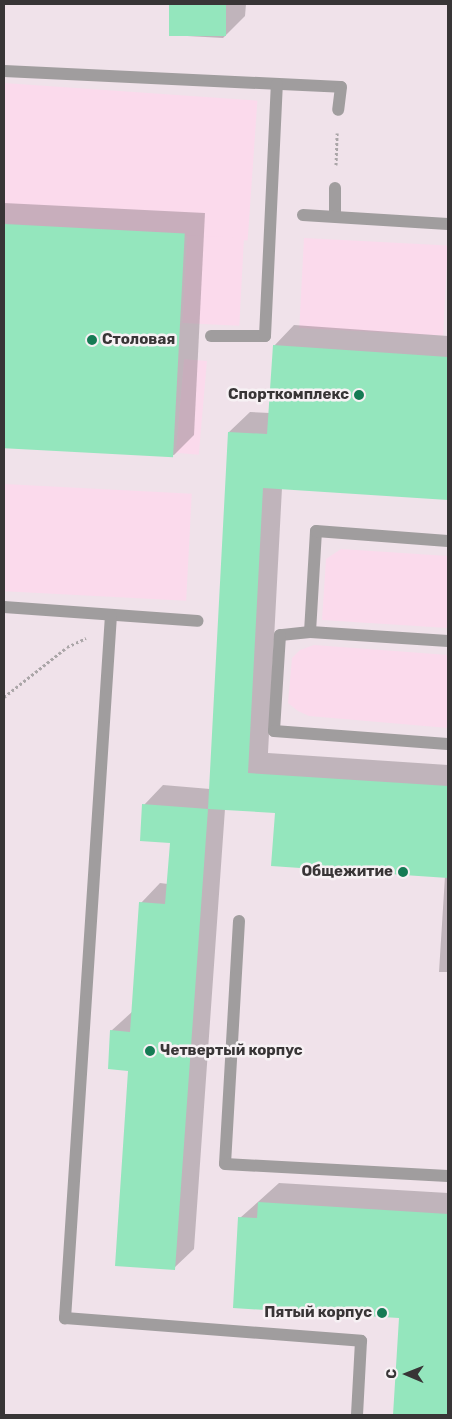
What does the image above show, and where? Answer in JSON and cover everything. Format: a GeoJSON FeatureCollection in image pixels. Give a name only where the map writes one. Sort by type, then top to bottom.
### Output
{"type":"FeatureCollection","features":[{"type":"Feature","properties":{"kind":"lane"},"geometry":{"type":"LineString","coordinates":[[4,71],[341,88],[338,110]]}},
{"type":"Feature","properties":{"kind":"lane"},"geometry":{"type":"LineString","coordinates":[[211,336],[265,336],[277,84]]}},
{"type":"Feature","properties":{"kind":"lane"},"geometry":{"type":"LineString","coordinates":[[335,188],[336,216]]}},
{"type":"Feature","properties":{"kind":"lane"},"geometry":{"type":"LineString","coordinates":[[303,215],[448,224]]}},
{"type":"Feature","properties":{"kind":"lane"},"geometry":{"type":"LineString","coordinates":[[310,632],[316,530],[448,541]]}},
{"type":"Feature","properties":{"kind":"lane"},"geometry":{"type":"LineString","coordinates":[[4,607],[111,620],[197,621]]}},
{"type":"Feature","properties":{"kind":"lane"},"geometry":{"type":"LineString","coordinates":[[111,620],[65,1318],[361,1341],[357,1415]]}},
{"type":"Feature","properties":{"kind":"lane"},"geometry":{"type":"LineString","coordinates":[[448,641],[310,632],[280,635],[274,731],[448,744]]}},
{"type":"Feature","properties":{"kind":"lane"},"geometry":{"type":"LineString","coordinates":[[239,920],[225,1164],[448,1176]]}},
{"type":"Feature","properties":{"kind":"path"},"geometry":{"type":"LineString","coordinates":[[335,188],[338,110]]}},
{"type":"Feature","properties":{"kind":"path"},"geometry":{"type":"LineString","coordinates":[[4,697],[67,648],[111,620]]}},
{"type":"Feature","properties":{"kind":"shaded area"},"geometry":{"type":"Polygon","coordinates":[[[4,4],[448,4],[448,1415],[4,1415],[4,4]]]}},
{"type":"Feature","properties":{"kind":"shaded area"},"geometry":{"type":"Polygon","coordinates":[[[4,83],[257,101],[248,240],[4,223],[4,83]]]}},
{"type":"Feature","properties":{"kind":"shaded area"},"geometry":{"type":"Polygon","coordinates":[[[187,235],[244,238],[239,326],[182,323],[187,235]]]}},
{"type":"Feature","properties":{"kind":"shaded area"},"geometry":{"type":"Polygon","coordinates":[[[304,238],[448,246],[443,335],[299,328],[304,238]]]}},
{"type":"Feature","properties":{"kind":"shaded area"},"geometry":{"type":"Polygon","coordinates":[[[184,359],[207,361],[199,455],[176,453],[184,359]]]}},
{"type":"Feature","properties":{"kind":"shaded area"},"geometry":{"type":"Polygon","coordinates":[[[4,484],[192,494],[186,601],[4,591],[4,484]]]}},
{"type":"Feature","properties":{"kind":"shaded area"},"geometry":{"type":"Polygon","coordinates":[[[341,549],[448,556],[448,628],[322,620],[326,559],[341,549]]]}},
{"type":"Feature","properties":{"kind":"shaded area"},"geometry":{"type":"Polygon","coordinates":[[[314,645],[448,655],[448,728],[309,716],[298,711],[288,703],[292,658],[300,650],[314,645]]]}},
{"type":"Feature","properties":{"kind":"building"},"geometry":{"type":"Polygon","coordinates":[[[169,4],[226,4],[226,36],[169,36],[169,4]]]}},
{"type":"Feature","properties":{"kind":"building","name":"Столовая"},"geometry":{"type":"Polygon","coordinates":[[[4,224],[185,233],[173,457],[4,448],[4,224]]]}},
{"type":"Feature","properties":{"kind":"building"},"geometry":{"type":"Polygon","coordinates":[[[273,345],[448,357],[448,500],[263,488],[248,773],[448,786],[448,878],[271,866],[275,813],[208,809],[228,432],[267,434],[273,345]]]}},
{"type":"Feature","properties":{"kind":"building","name":"Четвертый корпус"},"geometry":{"type":"Polygon","coordinates":[[[142,804],[208,809],[175,1270],[115,1266],[128,1071],[108,1069],[110,1030],[130,1032],[139,902],[165,904],[170,843],[140,841],[142,804]]]}},
{"type":"Feature","properties":{"kind":"building","name":"Пятый корпус"},"geometry":{"type":"Polygon","coordinates":[[[258,1202],[448,1214],[448,1415],[393,1415],[399,1318],[233,1308],[238,1217],[257,1218],[258,1202]]]}},
{"type":"Feature","properties":{"kind":"place","name":"Столовая"},"geometry":{"type":"Point","coordinates":[92,340]}},
{"type":"Feature","properties":{"kind":"place","name":"Спорткомплекс"},"geometry":{"type":"Point","coordinates":[359,395]}},
{"type":"Feature","properties":{"kind":"place","name":"Общежитие"},"geometry":{"type":"Point","coordinates":[403,872]}},
{"type":"Feature","properties":{"kind":"place","name":"Четвертый корпус"},"geometry":{"type":"Point","coordinates":[150,1051]}},
{"type":"Feature","properties":{"kind":"place","name":"Пятый корпус"},"geometry":{"type":"Point","coordinates":[382,1313]}}]}
